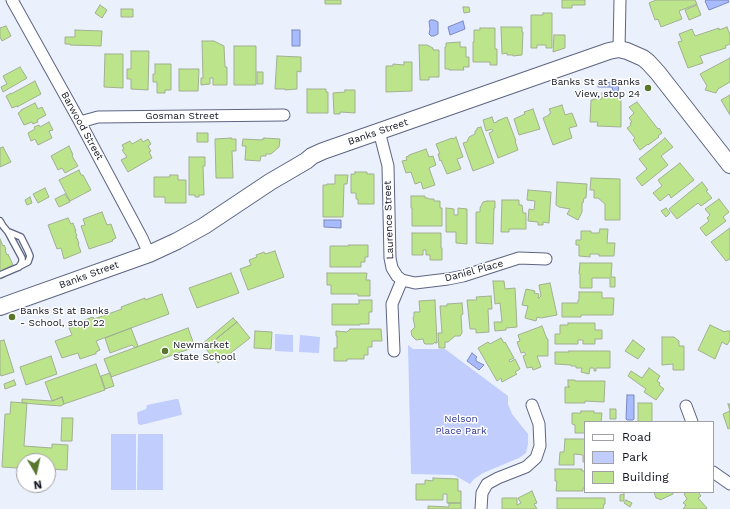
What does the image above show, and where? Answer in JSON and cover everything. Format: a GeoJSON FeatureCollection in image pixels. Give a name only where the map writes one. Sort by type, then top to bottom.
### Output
{"type":"FeatureCollection","features":[{"type":"Feature","properties":{"kind":"main road","name":"Banks Street"},"geometry":{"type":"LineString","coordinates":[[0,307],[149,254],[177,241],[204,226],[312,156],[379,131],[610,51],[619,50]]}},
{"type":"Feature","properties":{"kind":"main road"},"geometry":{"type":"LineString","coordinates":[[619,50],[626,51],[643,58],[648,62],[730,165]]}},
{"type":"Feature","properties":{"kind":"street","name":"Barwood Street"},"geometry":{"type":"LineString","coordinates":[[12,0],[80,122],[142,238],[149,254]]}},
{"type":"Feature","properties":{"kind":"street"},"geometry":{"type":"LineString","coordinates":[[619,50],[620,0]]}},
{"type":"Feature","properties":{"kind":"street","name":"Gosman Street"},"geometry":{"type":"LineString","coordinates":[[80,122],[98,117],[284,115]]}},
{"type":"Feature","properties":{"kind":"street","name":"Laurence Street"},"geometry":{"type":"LineString","coordinates":[[379,131],[388,166],[390,258],[392,268],[397,276],[402,280]]}},
{"type":"Feature","properties":{"kind":"street","name":"Daniel Place"},"geometry":{"type":"LineString","coordinates":[[402,280],[415,283],[448,279],[463,276],[519,258],[546,259]]}},
{"type":"Feature","properties":{"kind":"street"},"geometry":{"type":"LineString","coordinates":[[394,351],[392,304],[402,280]]}},
{"type":"Feature","properties":{"kind":"street"},"geometry":{"type":"LineString","coordinates":[[481,509],[482,493],[487,484],[526,467],[536,458],[540,446],[539,424],[532,405]]}},
{"type":"Feature","properties":{"kind":"street"},"geometry":{"type":"LineString","coordinates":[[686,406],[692,421]]}},
{"type":"Feature","properties":{"kind":"street"},"geometry":{"type":"LineString","coordinates":[[714,473],[730,484]]}},
{"type":"Feature","properties":{"kind":"lane"},"geometry":{"type":"LineString","coordinates":[[0,221],[2,226],[8,232],[22,258],[22,262],[19,267]]}},
{"type":"Feature","properties":{"kind":"lane"},"geometry":{"type":"LineString","coordinates":[[0,275],[28,262],[30,256],[21,237],[8,232]]}},
{"type":"Feature","properties":{"kind":"green space"},"geometry":{"type":"Polygon","coordinates":[[[275,334],[293,335],[293,352],[275,351],[275,334]]]}},
{"type":"Feature","properties":{"kind":"green space"},"geometry":{"type":"Polygon","coordinates":[[[300,335],[320,337],[319,353],[299,352],[300,335]]]}},
{"type":"Feature","properties":{"kind":"green space","name":"Nelson Place Park"},"geometry":{"type":"Polygon","coordinates":[[[408,345],[413,349],[445,349],[508,396],[508,404],[512,414],[528,434],[526,453],[519,458],[483,473],[474,479],[470,484],[454,475],[411,474],[408,345]]]}},
{"type":"Feature","properties":{"kind":"green space"},"geometry":{"type":"Polygon","coordinates":[[[176,399],[179,401],[181,415],[141,425],[138,424],[137,413],[146,409],[147,405],[176,399]]]}},
{"type":"Feature","properties":{"kind":"green space"},"geometry":{"type":"Polygon","coordinates":[[[111,434],[136,434],[136,490],[111,490],[111,434]]]}},
{"type":"Feature","properties":{"kind":"green space"},"geometry":{"type":"Polygon","coordinates":[[[138,434],[163,434],[163,490],[137,490],[138,434]]]}},
{"type":"Feature","properties":{"kind":"shaded area"},"geometry":{"type":"Polygon","coordinates":[[[728,0],[729,2],[709,10],[705,1],[728,0]]]}},
{"type":"Feature","properties":{"kind":"shaded area"},"geometry":{"type":"Polygon","coordinates":[[[431,20],[438,22],[438,34],[434,36],[429,34],[429,21],[431,20]]]}},
{"type":"Feature","properties":{"kind":"shaded area"},"geometry":{"type":"Polygon","coordinates":[[[463,21],[465,29],[450,35],[448,27],[463,21]]]}},
{"type":"Feature","properties":{"kind":"shaded area"},"geometry":{"type":"Polygon","coordinates":[[[292,30],[300,30],[300,46],[292,46],[292,30]]]}},
{"type":"Feature","properties":{"kind":"shaded area"},"geometry":{"type":"Polygon","coordinates":[[[598,82],[619,83],[618,92],[613,91],[612,87],[598,87],[598,82]]]}},
{"type":"Feature","properties":{"kind":"shaded area"},"geometry":{"type":"Polygon","coordinates":[[[324,220],[341,220],[341,228],[324,227],[324,220]]]}},
{"type":"Feature","properties":{"kind":"shaded area"},"geometry":{"type":"Polygon","coordinates":[[[472,353],[477,357],[476,361],[484,365],[479,370],[467,361],[472,353]]]}},
{"type":"Feature","properties":{"kind":"shaded area"},"geometry":{"type":"Polygon","coordinates":[[[627,395],[634,395],[633,420],[626,419],[627,395]]]}},
{"type":"Feature","properties":{"kind":"building"},"geometry":{"type":"Polygon","coordinates":[[[325,0],[341,0],[341,4],[325,4],[325,0]]]}},
{"type":"Feature","properties":{"kind":"building"},"geometry":{"type":"Polygon","coordinates":[[[562,0],[585,0],[585,5],[572,5],[572,8],[562,8],[562,0]]]}},
{"type":"Feature","properties":{"kind":"building"},"geometry":{"type":"Polygon","coordinates":[[[656,0],[695,0],[697,4],[679,11],[682,19],[661,27],[658,19],[655,20],[649,3],[656,0]]]}},
{"type":"Feature","properties":{"kind":"building"},"geometry":{"type":"Polygon","coordinates":[[[100,5],[107,10],[102,18],[95,13],[100,5]]]}},
{"type":"Feature","properties":{"kind":"building"},"geometry":{"type":"Polygon","coordinates":[[[697,5],[701,15],[689,20],[685,10],[697,5]]]}},
{"type":"Feature","properties":{"kind":"building"},"geometry":{"type":"Polygon","coordinates":[[[463,7],[469,7],[470,12],[464,13],[463,7]]]}},
{"type":"Feature","properties":{"kind":"building"},"geometry":{"type":"Polygon","coordinates":[[[121,9],[133,9],[133,17],[121,17],[121,9]]]}},
{"type":"Feature","properties":{"kind":"building"},"geometry":{"type":"Polygon","coordinates":[[[543,13],[552,13],[552,48],[546,48],[546,45],[537,45],[537,48],[531,48],[531,15],[543,15],[543,13]]]}},
{"type":"Feature","properties":{"kind":"building"},"geometry":{"type":"Polygon","coordinates":[[[6,26],[11,36],[2,41],[0,37],[0,28],[6,26]]]}},
{"type":"Feature","properties":{"kind":"building"},"geometry":{"type":"Polygon","coordinates":[[[501,27],[522,27],[522,55],[513,56],[507,55],[507,53],[502,54],[501,27]]]}},
{"type":"Feature","properties":{"kind":"building"},"geometry":{"type":"Polygon","coordinates":[[[727,27],[730,35],[730,44],[725,46],[726,48],[700,56],[703,63],[688,68],[678,42],[682,41],[679,34],[692,29],[695,36],[719,28],[719,30],[727,27]]]}},
{"type":"Feature","properties":{"kind":"building"},"geometry":{"type":"Polygon","coordinates":[[[480,28],[495,28],[497,65],[490,65],[490,62],[473,62],[474,30],[480,30],[480,28]]]}},
{"type":"Feature","properties":{"kind":"building"},"geometry":{"type":"Polygon","coordinates":[[[75,30],[102,31],[101,46],[65,44],[65,37],[75,37],[75,30]]]}},
{"type":"Feature","properties":{"kind":"building"},"geometry":{"type":"Polygon","coordinates":[[[554,35],[565,35],[565,48],[553,52],[554,35]]]}},
{"type":"Feature","properties":{"kind":"building"},"geometry":{"type":"Polygon","coordinates":[[[202,41],[214,41],[224,46],[225,67],[227,67],[227,85],[213,85],[213,78],[210,78],[210,84],[201,85],[201,78],[203,78],[202,41]]]}},
{"type":"Feature","properties":{"kind":"building"},"geometry":{"type":"Polygon","coordinates":[[[460,42],[460,47],[466,47],[466,57],[469,57],[469,67],[463,67],[464,70],[445,69],[446,43],[460,42]]]}},
{"type":"Feature","properties":{"kind":"building"},"geometry":{"type":"Polygon","coordinates":[[[419,45],[427,45],[433,48],[433,50],[439,50],[439,77],[429,77],[429,80],[420,80],[419,45]]]}},
{"type":"Feature","properties":{"kind":"building"},"geometry":{"type":"Polygon","coordinates":[[[234,46],[256,46],[256,85],[234,85],[234,46]]]}},
{"type":"Feature","properties":{"kind":"building"},"geometry":{"type":"Polygon","coordinates":[[[131,51],[149,51],[148,90],[131,89],[131,79],[127,79],[127,69],[131,69],[131,51]]]}},
{"type":"Feature","properties":{"kind":"building"},"geometry":{"type":"Polygon","coordinates":[[[105,54],[123,54],[123,88],[104,87],[105,54]]]}},
{"type":"Feature","properties":{"kind":"building"},"geometry":{"type":"Polygon","coordinates":[[[277,56],[301,57],[301,72],[297,71],[297,89],[275,89],[277,56]]]}},
{"type":"Feature","properties":{"kind":"building"},"geometry":{"type":"Polygon","coordinates":[[[730,58],[730,82],[718,89],[716,93],[705,90],[707,86],[700,74],[730,58]]]}},
{"type":"Feature","properties":{"kind":"building"},"geometry":{"type":"Polygon","coordinates":[[[404,62],[412,62],[412,91],[386,92],[386,66],[393,66],[393,64],[404,65],[404,62]]]}},
{"type":"Feature","properties":{"kind":"building"},"geometry":{"type":"Polygon","coordinates":[[[155,64],[171,64],[171,90],[165,90],[165,93],[157,93],[157,82],[153,82],[155,64]]]}},
{"type":"Feature","properties":{"kind":"building"},"geometry":{"type":"Polygon","coordinates":[[[20,67],[27,78],[3,92],[1,87],[7,84],[3,76],[20,67]]]}},
{"type":"Feature","properties":{"kind":"building"},"geometry":{"type":"Polygon","coordinates":[[[179,69],[199,69],[198,91],[179,91],[179,69]]]}},
{"type":"Feature","properties":{"kind":"building"},"geometry":{"type":"Polygon","coordinates":[[[257,72],[263,72],[263,84],[257,84],[257,72]]]}},
{"type":"Feature","properties":{"kind":"building"},"geometry":{"type":"Polygon","coordinates":[[[35,81],[41,94],[17,107],[12,108],[6,96],[35,81]]]}},
{"type":"Feature","properties":{"kind":"building"},"geometry":{"type":"Polygon","coordinates":[[[307,89],[326,89],[326,92],[328,92],[328,113],[307,113],[307,89]]]}},
{"type":"Feature","properties":{"kind":"building"},"geometry":{"type":"Polygon","coordinates":[[[345,90],[355,90],[355,113],[340,112],[340,114],[334,114],[333,93],[345,92],[345,90]]]}},
{"type":"Feature","properties":{"kind":"building"},"geometry":{"type":"Polygon","coordinates":[[[602,93],[621,94],[621,127],[597,126],[598,122],[590,122],[591,100],[602,99],[602,93]]]}},
{"type":"Feature","properties":{"kind":"building"},"geometry":{"type":"Polygon","coordinates":[[[730,95],[730,115],[721,100],[730,95]]]}},
{"type":"Feature","properties":{"kind":"building"},"geometry":{"type":"Polygon","coordinates":[[[637,102],[662,133],[658,136],[659,137],[640,150],[633,140],[635,138],[627,128],[632,122],[629,118],[634,113],[629,107],[637,102]]]}},
{"type":"Feature","properties":{"kind":"building"},"geometry":{"type":"Polygon","coordinates":[[[35,103],[38,109],[42,107],[46,115],[37,120],[38,122],[33,124],[32,122],[24,125],[18,113],[35,103]]]}},
{"type":"Feature","properties":{"kind":"building"},"geometry":{"type":"Polygon","coordinates":[[[562,105],[565,115],[572,113],[577,126],[569,128],[572,138],[553,145],[543,118],[551,113],[549,109],[562,105]]]}},
{"type":"Feature","properties":{"kind":"building"},"geometry":{"type":"Polygon","coordinates":[[[533,109],[540,129],[519,135],[514,119],[525,114],[524,112],[533,109]]]}},
{"type":"Feature","properties":{"kind":"building"},"geometry":{"type":"Polygon","coordinates":[[[492,117],[494,123],[507,117],[518,150],[498,158],[489,133],[493,131],[492,129],[486,131],[483,120],[492,117]]]}},
{"type":"Feature","properties":{"kind":"building"},"geometry":{"type":"Polygon","coordinates":[[[49,122],[53,130],[49,131],[52,138],[38,145],[35,139],[31,141],[28,133],[35,129],[34,127],[39,125],[40,127],[49,122]]]}},
{"type":"Feature","properties":{"kind":"building"},"geometry":{"type":"Polygon","coordinates":[[[481,127],[494,163],[473,171],[463,143],[467,142],[469,137],[475,134],[477,128],[481,127]]]}},
{"type":"Feature","properties":{"kind":"building"},"geometry":{"type":"Polygon","coordinates":[[[197,133],[208,133],[208,142],[197,142],[197,133]]]}},
{"type":"Feature","properties":{"kind":"building"},"geometry":{"type":"Polygon","coordinates":[[[456,137],[463,157],[457,159],[461,169],[447,174],[441,160],[440,161],[438,154],[440,154],[436,144],[456,137]]]}},
{"type":"Feature","properties":{"kind":"building"},"geometry":{"type":"Polygon","coordinates":[[[264,138],[280,139],[279,147],[271,154],[261,156],[260,161],[245,160],[246,146],[242,146],[243,139],[262,140],[264,138]]]}},
{"type":"Feature","properties":{"kind":"building"},"geometry":{"type":"Polygon","coordinates":[[[665,138],[673,147],[661,156],[668,165],[642,186],[636,178],[647,169],[639,159],[665,138]]]}},
{"type":"Feature","properties":{"kind":"building"},"geometry":{"type":"Polygon","coordinates":[[[141,139],[143,142],[148,139],[151,144],[148,146],[151,151],[149,152],[152,158],[128,172],[121,160],[127,157],[122,150],[124,149],[122,145],[130,141],[132,144],[141,139]]]}},
{"type":"Feature","properties":{"kind":"building"},"geometry":{"type":"Polygon","coordinates":[[[215,139],[236,139],[236,151],[232,151],[233,178],[216,178],[215,139]]]}},
{"type":"Feature","properties":{"kind":"building"},"geometry":{"type":"Polygon","coordinates":[[[69,146],[73,155],[72,156],[78,166],[65,173],[62,168],[58,170],[51,156],[69,146]]]}},
{"type":"Feature","properties":{"kind":"building"},"geometry":{"type":"Polygon","coordinates":[[[3,147],[11,162],[0,167],[0,148],[3,147]]]}},
{"type":"Feature","properties":{"kind":"building"},"geometry":{"type":"Polygon","coordinates":[[[426,149],[429,157],[433,156],[436,165],[429,168],[435,185],[423,189],[421,182],[415,184],[411,172],[406,173],[402,161],[407,160],[406,157],[409,155],[426,149]]]}},
{"type":"Feature","properties":{"kind":"building"},"geometry":{"type":"Polygon","coordinates":[[[189,157],[205,157],[205,166],[203,166],[204,195],[199,195],[199,197],[189,195],[189,157]]]}},
{"type":"Feature","properties":{"kind":"building"},"geometry":{"type":"Polygon","coordinates":[[[680,163],[694,180],[671,198],[669,194],[660,201],[653,193],[662,186],[658,180],[680,163]]]}},
{"type":"Feature","properties":{"kind":"building"},"geometry":{"type":"Polygon","coordinates":[[[79,170],[91,190],[70,201],[59,180],[79,170]]]}},
{"type":"Feature","properties":{"kind":"building"},"geometry":{"type":"Polygon","coordinates":[[[355,172],[367,172],[367,174],[374,174],[374,204],[358,204],[356,193],[351,193],[351,174],[355,174],[355,172]]]}},
{"type":"Feature","properties":{"kind":"building"},"geometry":{"type":"Polygon","coordinates":[[[170,175],[178,175],[178,180],[186,180],[186,203],[165,203],[165,197],[154,197],[154,177],[170,177],[170,175]]]}},
{"type":"Feature","properties":{"kind":"building"},"geometry":{"type":"Polygon","coordinates":[[[335,175],[348,175],[347,184],[344,184],[343,217],[323,217],[323,185],[335,184],[335,175]]]}},
{"type":"Feature","properties":{"kind":"building"},"geometry":{"type":"Polygon","coordinates":[[[591,178],[620,179],[620,220],[605,220],[605,204],[598,198],[594,198],[594,190],[590,190],[591,178]]]}},
{"type":"Feature","properties":{"kind":"building"},"geometry":{"type":"Polygon","coordinates":[[[557,182],[587,184],[586,198],[584,198],[582,203],[582,212],[578,220],[567,214],[570,209],[556,205],[557,182]]]}},
{"type":"Feature","properties":{"kind":"building"},"geometry":{"type":"Polygon","coordinates":[[[702,182],[708,190],[706,191],[712,198],[701,206],[698,203],[677,219],[669,209],[702,182]]]}},
{"type":"Feature","properties":{"kind":"building"},"geometry":{"type":"Polygon","coordinates":[[[45,188],[49,197],[38,203],[33,194],[45,188]]]}},
{"type":"Feature","properties":{"kind":"building"},"geometry":{"type":"Polygon","coordinates":[[[528,190],[551,192],[549,223],[543,222],[543,225],[538,225],[538,222],[528,221],[529,209],[534,210],[535,201],[527,200],[528,190]]]}},
{"type":"Feature","properties":{"kind":"building"},"geometry":{"type":"Polygon","coordinates":[[[65,194],[70,202],[59,207],[55,199],[65,194]]]}},
{"type":"Feature","properties":{"kind":"building"},"geometry":{"type":"Polygon","coordinates":[[[411,196],[425,196],[425,198],[434,199],[434,201],[440,201],[440,208],[442,208],[442,226],[412,226],[411,196]]]}},
{"type":"Feature","properties":{"kind":"building"},"geometry":{"type":"Polygon","coordinates":[[[30,197],[32,203],[27,205],[25,200],[30,197]]]}},
{"type":"Feature","properties":{"kind":"building"},"geometry":{"type":"Polygon","coordinates":[[[719,199],[729,212],[723,217],[726,221],[706,236],[700,228],[709,221],[707,218],[710,215],[705,209],[719,199]]]}},
{"type":"Feature","properties":{"kind":"building"},"geometry":{"type":"Polygon","coordinates":[[[502,200],[519,200],[519,205],[522,205],[523,213],[526,213],[526,229],[509,229],[509,232],[501,232],[502,200]]]}},
{"type":"Feature","properties":{"kind":"building"},"geometry":{"type":"Polygon","coordinates":[[[495,201],[493,244],[476,243],[476,212],[480,212],[483,202],[495,201]]]}},
{"type":"Feature","properties":{"kind":"building"},"geometry":{"type":"Polygon","coordinates":[[[446,208],[454,209],[454,215],[458,215],[458,208],[467,209],[467,244],[456,243],[456,232],[446,232],[446,208]]]}},
{"type":"Feature","properties":{"kind":"building"},"geometry":{"type":"Polygon","coordinates":[[[666,208],[670,213],[666,217],[661,211],[666,208]]]}},
{"type":"Feature","properties":{"kind":"building"},"geometry":{"type":"Polygon","coordinates":[[[102,212],[107,225],[111,224],[116,238],[112,240],[113,241],[89,249],[81,226],[85,225],[83,219],[102,212]]]}},
{"type":"Feature","properties":{"kind":"building"},"geometry":{"type":"Polygon","coordinates":[[[68,218],[71,224],[73,223],[81,252],[64,259],[61,248],[57,249],[48,225],[68,218]]]}},
{"type":"Feature","properties":{"kind":"building"},"geometry":{"type":"Polygon","coordinates":[[[730,228],[730,259],[726,261],[711,242],[730,228]]]}},
{"type":"Feature","properties":{"kind":"building"},"geometry":{"type":"Polygon","coordinates":[[[600,229],[608,229],[607,243],[615,243],[614,256],[599,256],[599,254],[590,254],[590,257],[579,256],[579,245],[576,245],[576,240],[581,240],[581,231],[599,233],[600,229]]]}},
{"type":"Feature","properties":{"kind":"building"},"geometry":{"type":"Polygon","coordinates":[[[412,233],[441,233],[442,260],[430,260],[430,255],[426,255],[426,250],[423,250],[423,255],[412,255],[412,233]]]}},
{"type":"Feature","properties":{"kind":"building"},"geometry":{"type":"Polygon","coordinates":[[[0,239],[13,265],[2,270],[5,277],[0,279],[0,239]]]}},
{"type":"Feature","properties":{"kind":"building"},"geometry":{"type":"Polygon","coordinates":[[[368,245],[368,257],[365,257],[365,262],[361,262],[361,267],[330,267],[330,246],[368,245]]]}},
{"type":"Feature","properties":{"kind":"building"},"geometry":{"type":"Polygon","coordinates":[[[275,251],[284,277],[248,290],[240,269],[251,265],[249,260],[257,257],[256,255],[264,252],[265,254],[275,251]]]}},
{"type":"Feature","properties":{"kind":"building"},"geometry":{"type":"Polygon","coordinates":[[[580,263],[612,263],[611,277],[615,277],[615,287],[610,287],[610,278],[592,278],[592,288],[580,288],[580,263]]]}},
{"type":"Feature","properties":{"kind":"building"},"geometry":{"type":"Polygon","coordinates":[[[231,273],[239,293],[197,308],[189,288],[231,273]]]}},
{"type":"Feature","properties":{"kind":"building"},"geometry":{"type":"Polygon","coordinates":[[[327,273],[367,273],[366,280],[370,280],[370,296],[358,296],[358,294],[331,294],[331,285],[327,285],[327,273]]]}},
{"type":"Feature","properties":{"kind":"building"},"geometry":{"type":"Polygon","coordinates":[[[493,281],[504,281],[505,289],[515,288],[517,327],[495,331],[494,322],[502,322],[500,303],[495,304],[493,281]]]}},
{"type":"Feature","properties":{"kind":"building"},"geometry":{"type":"Polygon","coordinates":[[[550,283],[557,315],[541,318],[537,317],[536,321],[525,318],[528,306],[522,305],[526,289],[535,291],[534,293],[539,294],[539,298],[541,296],[539,285],[550,283]]]}},
{"type":"Feature","properties":{"kind":"building"},"geometry":{"type":"Polygon","coordinates":[[[579,292],[602,292],[602,298],[614,298],[613,315],[581,315],[581,317],[562,317],[562,303],[578,303],[579,292]]]}},
{"type":"Feature","properties":{"kind":"building"},"geometry":{"type":"Polygon","coordinates":[[[162,294],[169,314],[96,341],[100,350],[96,352],[96,354],[80,359],[78,353],[62,358],[55,341],[72,335],[69,328],[80,324],[79,322],[93,317],[94,319],[122,309],[121,307],[145,298],[145,300],[162,294]]]}},
{"type":"Feature","properties":{"kind":"building"},"geometry":{"type":"Polygon","coordinates":[[[491,296],[492,309],[488,309],[489,332],[476,333],[476,329],[470,329],[467,300],[477,300],[476,297],[491,296]]]}},
{"type":"Feature","properties":{"kind":"building"},"geometry":{"type":"Polygon","coordinates":[[[359,300],[372,300],[372,312],[369,312],[369,324],[332,325],[332,304],[359,304],[359,300]]]}},
{"type":"Feature","properties":{"kind":"building"},"geometry":{"type":"Polygon","coordinates":[[[435,300],[437,343],[425,344],[423,339],[416,340],[412,336],[411,331],[415,327],[413,318],[414,312],[420,312],[419,301],[435,300]]]}},
{"type":"Feature","properties":{"kind":"building"},"geometry":{"type":"Polygon","coordinates":[[[462,303],[462,333],[460,336],[455,336],[448,342],[445,342],[445,348],[439,348],[438,333],[442,333],[440,306],[462,303]]]}},
{"type":"Feature","properties":{"kind":"building"},"geometry":{"type":"Polygon","coordinates":[[[233,318],[237,322],[205,348],[202,344],[233,318]]]}},
{"type":"Feature","properties":{"kind":"building"},"geometry":{"type":"Polygon","coordinates":[[[237,322],[250,338],[218,363],[205,348],[237,322]]]}},
{"type":"Feature","properties":{"kind":"building"},"geometry":{"type":"Polygon","coordinates":[[[568,323],[595,323],[595,330],[602,330],[602,339],[595,339],[595,344],[583,344],[583,340],[578,340],[578,344],[555,344],[555,334],[560,334],[560,325],[568,325],[568,323]]]}},
{"type":"Feature","properties":{"kind":"building"},"geometry":{"type":"Polygon","coordinates":[[[710,325],[725,332],[730,331],[730,340],[727,345],[722,342],[715,359],[698,350],[710,325]]]}},
{"type":"Feature","properties":{"kind":"building"},"geometry":{"type":"Polygon","coordinates":[[[542,326],[548,339],[548,356],[537,356],[541,367],[533,370],[532,367],[527,368],[523,356],[526,355],[524,352],[521,353],[517,342],[520,341],[518,335],[542,326]]]}},
{"type":"Feature","properties":{"kind":"building"},"geometry":{"type":"Polygon","coordinates":[[[131,328],[138,346],[135,348],[132,345],[110,353],[105,338],[131,328]]]}},
{"type":"Feature","properties":{"kind":"building"},"geometry":{"type":"Polygon","coordinates":[[[188,328],[195,347],[111,377],[104,359],[188,328]]]}},
{"type":"Feature","properties":{"kind":"building"},"geometry":{"type":"Polygon","coordinates":[[[350,329],[381,329],[382,341],[372,341],[372,347],[368,347],[368,355],[364,355],[364,359],[334,361],[334,348],[337,348],[336,331],[347,332],[350,329]]]}},
{"type":"Feature","properties":{"kind":"building"},"geometry":{"type":"Polygon","coordinates":[[[255,331],[272,332],[271,349],[254,348],[255,331]]]}},
{"type":"Feature","properties":{"kind":"building"},"geometry":{"type":"Polygon","coordinates":[[[662,337],[674,337],[679,341],[679,346],[684,346],[684,370],[673,370],[673,364],[662,365],[662,337]]]}},
{"type":"Feature","properties":{"kind":"building"},"geometry":{"type":"Polygon","coordinates":[[[501,338],[514,358],[509,360],[510,362],[515,359],[520,369],[515,372],[517,374],[502,382],[501,378],[497,381],[478,348],[488,342],[490,344],[501,338]]]}},
{"type":"Feature","properties":{"kind":"building"},"geometry":{"type":"Polygon","coordinates":[[[4,340],[14,372],[1,376],[0,341],[4,340]]]}},
{"type":"Feature","properties":{"kind":"building"},"geometry":{"type":"Polygon","coordinates":[[[633,340],[645,349],[638,359],[625,351],[633,340]]]}},
{"type":"Feature","properties":{"kind":"building"},"geometry":{"type":"Polygon","coordinates":[[[610,351],[610,368],[596,368],[596,371],[594,371],[594,368],[590,368],[589,374],[581,372],[582,368],[576,368],[576,366],[555,364],[555,352],[610,351]]]}},
{"type":"Feature","properties":{"kind":"building"},"geometry":{"type":"Polygon","coordinates":[[[51,356],[57,374],[26,385],[20,367],[51,356]]]}},
{"type":"Feature","properties":{"kind":"building"},"geometry":{"type":"Polygon","coordinates":[[[96,364],[105,390],[64,404],[62,397],[52,401],[45,382],[96,364]]]}},
{"type":"Feature","properties":{"kind":"building"},"geometry":{"type":"Polygon","coordinates":[[[649,368],[660,376],[657,381],[664,389],[656,400],[644,392],[646,389],[628,376],[631,371],[642,378],[649,368]]]}},
{"type":"Feature","properties":{"kind":"building"},"geometry":{"type":"Polygon","coordinates":[[[110,373],[114,386],[105,389],[101,376],[110,373]]]}},
{"type":"Feature","properties":{"kind":"building"},"geometry":{"type":"Polygon","coordinates":[[[14,380],[16,385],[5,389],[4,384],[14,380]]]}},
{"type":"Feature","properties":{"kind":"building"},"geometry":{"type":"Polygon","coordinates":[[[568,380],[605,381],[604,402],[585,401],[585,403],[565,403],[565,387],[570,387],[568,386],[568,380]]]}},
{"type":"Feature","properties":{"kind":"building"},"geometry":{"type":"Polygon","coordinates":[[[62,397],[64,404],[61,406],[22,403],[22,399],[52,401],[62,397]]]}},
{"type":"Feature","properties":{"kind":"building"},"geometry":{"type":"Polygon","coordinates":[[[11,402],[27,403],[24,446],[52,448],[52,444],[68,445],[67,470],[56,469],[56,453],[16,453],[16,468],[2,467],[5,414],[10,414],[11,402]]]}},
{"type":"Feature","properties":{"kind":"building"},"geometry":{"type":"Polygon","coordinates":[[[638,403],[652,403],[652,421],[638,421],[638,403]]]}},
{"type":"Feature","properties":{"kind":"building"},"geometry":{"type":"Polygon","coordinates":[[[610,409],[616,409],[616,419],[610,419],[610,409]]]}},
{"type":"Feature","properties":{"kind":"building"},"geometry":{"type":"Polygon","coordinates":[[[581,411],[594,411],[594,413],[602,413],[601,421],[584,421],[584,433],[575,433],[575,425],[572,424],[572,413],[581,413],[581,411]]]}},
{"type":"Feature","properties":{"kind":"building"},"geometry":{"type":"Polygon","coordinates":[[[730,411],[730,428],[728,429],[723,414],[730,411]]]}},
{"type":"Feature","properties":{"kind":"building"},"geometry":{"type":"Polygon","coordinates":[[[62,418],[73,418],[72,441],[61,441],[62,418]]]}},
{"type":"Feature","properties":{"kind":"building"},"geometry":{"type":"Polygon","coordinates":[[[565,439],[584,439],[584,462],[583,455],[574,454],[574,465],[559,465],[560,452],[564,452],[565,439]]]}},
{"type":"Feature","properties":{"kind":"building"},"geometry":{"type":"Polygon","coordinates":[[[555,469],[582,469],[582,471],[584,471],[583,491],[556,491],[557,481],[555,481],[555,469]]]}},
{"type":"Feature","properties":{"kind":"building"},"geometry":{"type":"Polygon","coordinates":[[[433,478],[458,479],[458,491],[461,491],[461,503],[447,503],[447,494],[443,494],[443,500],[416,500],[416,484],[425,484],[425,480],[433,481],[433,478]]]}},
{"type":"Feature","properties":{"kind":"building"},"geometry":{"type":"Polygon","coordinates":[[[532,491],[537,503],[534,504],[537,509],[502,509],[502,498],[517,498],[517,505],[521,503],[518,498],[532,491]]]}},
{"type":"Feature","properties":{"kind":"building"},"geometry":{"type":"Polygon","coordinates":[[[654,493],[673,493],[660,500],[656,498],[654,493]]]}},
{"type":"Feature","properties":{"kind":"building"},"geometry":{"type":"Polygon","coordinates":[[[699,493],[701,496],[698,498],[707,508],[683,509],[686,505],[683,503],[687,499],[684,494],[699,493]]]}},
{"type":"Feature","properties":{"kind":"building"},"geometry":{"type":"Polygon","coordinates":[[[624,494],[624,501],[620,501],[620,495],[624,494]]]}},
{"type":"Feature","properties":{"kind":"building"},"geometry":{"type":"Polygon","coordinates":[[[557,498],[605,498],[605,504],[603,509],[557,509],[557,498]]]}},
{"type":"Feature","properties":{"kind":"building"},"geometry":{"type":"Polygon","coordinates":[[[626,500],[632,503],[630,507],[624,503],[626,500]]]}},
{"type":"Feature","properties":{"kind":"building"},"geometry":{"type":"Polygon","coordinates":[[[449,503],[461,503],[461,509],[428,509],[428,506],[449,507],[449,503]]]}},
{"type":"Feature","properties":{"kind":"place","name":"Banks St at Banks View, stop 24"},"geometry":{"type":"Point","coordinates":[648,88]}},
{"type":"Feature","properties":{"kind":"place","name":"Banks St at Banks - School, stop 22"},"geometry":{"type":"Point","coordinates":[12,317]}},
{"type":"Feature","properties":{"kind":"place","name":"Newmarket State School"},"geometry":{"type":"Point","coordinates":[165,351]}}]}
